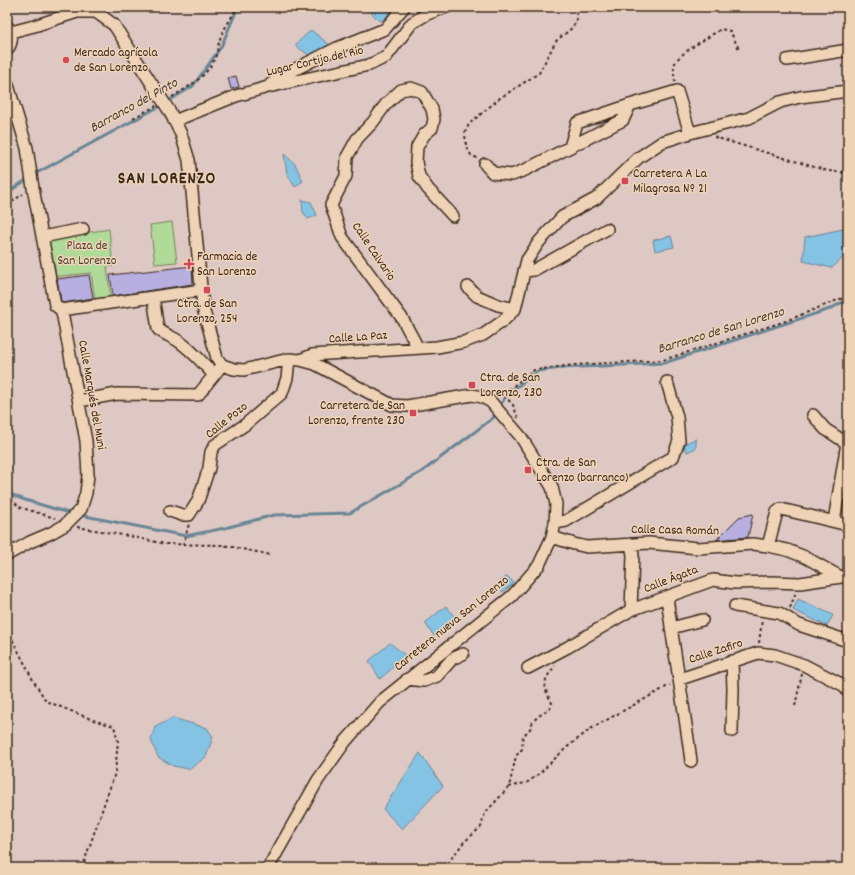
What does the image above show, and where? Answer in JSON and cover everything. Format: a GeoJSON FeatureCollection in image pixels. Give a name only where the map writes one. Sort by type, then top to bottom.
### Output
{"type":"FeatureCollection","features":[{"type":"Feature","properties":{"kind":"street"},"geometry":{"type":"LineString","coordinates":[[268,87],[278,78],[331,52],[385,29],[404,7]]}},
{"type":"Feature","properties":{"kind":"street","name":"Lugar Cortijo del Rio"},"geometry":{"type":"LineString","coordinates":[[174,121],[236,96],[268,87],[369,65],[386,57],[412,23],[426,10],[446,7]]}},
{"type":"Feature","properties":{"kind":"street"},"geometry":{"type":"LineString","coordinates":[[7,50],[11,44],[12,38],[9,29],[34,26],[77,12],[96,12],[114,25],[181,134],[188,160],[203,308],[217,358],[222,365],[234,369],[244,370],[295,359]]}},
{"type":"Feature","properties":{"kind":"street"},"geometry":{"type":"LineString","coordinates":[[787,60],[848,50]]}},
{"type":"Feature","properties":{"kind":"street","name":"Calle Marqués del Muni"},"geometry":{"type":"LineString","coordinates":[[7,82],[27,148],[55,305],[61,310],[64,317],[86,441],[88,475],[86,493],[81,509],[65,525]]}},
{"type":"Feature","properties":{"kind":"street","name":"Calle Calvario"},"geometry":{"type":"LineString","coordinates":[[418,348],[402,318],[342,237],[331,205],[346,176],[347,156],[356,139],[373,122],[386,104],[401,90],[412,88],[422,92],[432,109],[434,119],[432,128],[424,135],[417,147],[416,162],[419,176],[428,189],[453,216]]}},
{"type":"Feature","properties":{"kind":"street"},"geometry":{"type":"LineString","coordinates":[[570,147],[577,123],[677,91],[690,133]]}},
{"type":"Feature","properties":{"kind":"street"},"geometry":{"type":"LineString","coordinates":[[468,287],[477,296],[498,305],[515,309],[527,260],[539,242],[562,217],[597,198],[638,158],[662,142],[708,128],[749,118],[780,102],[800,97],[848,91]]}},
{"type":"Feature","properties":{"kind":"street"},"geometry":{"type":"LineString","coordinates":[[485,164],[493,173],[512,175],[525,170],[622,120],[630,105]]}},
{"type":"Feature","properties":{"kind":"street"},"geometry":{"type":"LineString","coordinates":[[42,237],[83,229]]}},
{"type":"Feature","properties":{"kind":"street"},"geometry":{"type":"LineString","coordinates":[[524,271],[534,270],[607,229]]}},
{"type":"Feature","properties":{"kind":"street"},"geometry":{"type":"LineString","coordinates":[[61,310],[202,290]]}},
{"type":"Feature","properties":{"kind":"street"},"geometry":{"type":"LineString","coordinates":[[153,297],[158,329],[164,334],[178,341],[201,360],[214,375]]}},
{"type":"Feature","properties":{"kind":"street","name":"Calle La Paz"},"geometry":{"type":"LineString","coordinates":[[295,359],[312,355],[437,347],[464,342],[483,335],[503,321],[515,309]]}},
{"type":"Feature","properties":{"kind":"street","name":"Carretera nueva San Lorenzo"},"geometry":{"type":"LineString","coordinates":[[268,868],[318,780],[345,742],[380,702],[512,596],[539,565],[552,537],[555,523],[556,504],[552,488],[522,437],[491,402],[482,397],[472,395],[407,406],[392,404],[315,364],[295,359]]}},
{"type":"Feature","properties":{"kind":"street","name":"Calle Pozo"},"geometry":{"type":"LineString","coordinates":[[189,515],[198,501],[209,468],[211,452],[215,445],[246,424],[282,393],[295,359]]}},
{"type":"Feature","properties":{"kind":"street"},"geometry":{"type":"LineString","coordinates":[[79,401],[117,394],[198,395],[222,365]]}},
{"type":"Feature","properties":{"kind":"street"},"geometry":{"type":"LineString","coordinates":[[555,523],[566,521],[673,456],[679,441],[677,417],[667,382]]}},
{"type":"Feature","properties":{"kind":"street"},"geometry":{"type":"LineString","coordinates":[[813,415],[825,429],[848,443],[834,521]]}},
{"type":"Feature","properties":{"kind":"street"},"geometry":{"type":"LineString","coordinates":[[768,546],[777,512],[781,509],[848,525]]}},
{"type":"Feature","properties":{"kind":"street"},"geometry":{"type":"LineString","coordinates":[[170,511],[182,515],[189,515]]}},
{"type":"Feature","properties":{"kind":"street"},"geometry":{"type":"LineString","coordinates":[[7,556],[30,542],[65,525]]}},
{"type":"Feature","properties":{"kind":"street","name":"Calle Casa Román"},"geometry":{"type":"LineString","coordinates":[[552,537],[587,547],[649,543],[698,548],[753,544],[768,546],[787,550],[805,557],[845,578]]}},
{"type":"Feature","properties":{"kind":"street"},"geometry":{"type":"LineString","coordinates":[[631,544],[633,555],[631,610]]}},
{"type":"Feature","properties":{"kind":"street","name":"Calle Ágata"},"geometry":{"type":"LineString","coordinates":[[528,668],[568,647],[631,610],[713,580],[735,583],[800,583],[845,578]]}},
{"type":"Feature","properties":{"kind":"street"},"geometry":{"type":"LineString","coordinates":[[667,597],[691,761]]}},
{"type":"Feature","properties":{"kind":"street"},"geometry":{"type":"LineString","coordinates":[[735,606],[779,613],[799,625],[848,642]]}},
{"type":"Feature","properties":{"kind":"street"},"geometry":{"type":"LineString","coordinates":[[671,628],[702,620]]}},
{"type":"Feature","properties":{"kind":"street","name":"Calle Zafiro"},"geometry":{"type":"LineString","coordinates":[[680,679],[758,653],[775,655],[804,665],[843,685],[848,692]]}},
{"type":"Feature","properties":{"kind":"street"},"geometry":{"type":"LineString","coordinates":[[407,679],[424,681],[437,676],[452,659],[463,654]]}},
{"type":"Feature","properties":{"kind":"street"},"geometry":{"type":"LineString","coordinates":[[732,661],[732,731]]}},
{"type":"Feature","properties":{"kind":"path"},"geometry":{"type":"LineString","coordinates":[[166,100],[192,85],[203,75],[215,58],[222,33],[236,7]]}},
{"type":"Feature","properties":{"kind":"path"},"geometry":{"type":"LineString","coordinates":[[485,164],[472,155],[466,146],[465,133],[469,124],[500,98],[539,73],[556,41],[572,28],[577,20],[576,10],[574,7]]}},
{"type":"Feature","properties":{"kind":"path"},"geometry":{"type":"LineString","coordinates":[[677,91],[673,75],[676,62],[686,52],[721,29],[730,31],[738,49]]}},
{"type":"Feature","properties":{"kind":"path"},"geometry":{"type":"LineString","coordinates":[[133,118],[159,104]]}},
{"type":"Feature","properties":{"kind":"path"},"geometry":{"type":"LineString","coordinates":[[708,128],[713,137],[828,171],[848,173]]}},
{"type":"Feature","properties":{"kind":"path"},"geometry":{"type":"LineString","coordinates":[[7,205],[33,188]]}},
{"type":"Feature","properties":{"kind":"path"},"geometry":{"type":"LineString","coordinates":[[503,394],[534,370],[574,365],[663,360],[786,321],[840,299],[848,298]]}},
{"type":"Feature","properties":{"kind":"path"},"geometry":{"type":"LineString","coordinates":[[7,494],[19,507],[55,518],[65,525],[130,536],[165,544],[223,545],[271,555]]}},
{"type":"Feature","properties":{"kind":"path"},"geometry":{"type":"LineString","coordinates":[[183,545],[189,526],[189,515]]}},
{"type":"Feature","properties":{"kind":"path"},"geometry":{"type":"LineString","coordinates":[[786,617],[800,583]]}},
{"type":"Feature","properties":{"kind":"path"},"geometry":{"type":"LineString","coordinates":[[758,653],[764,610]]}},
{"type":"Feature","properties":{"kind":"path"},"geometry":{"type":"LineString","coordinates":[[7,629],[33,680],[46,700],[96,721],[114,726],[118,741],[115,773],[82,868]]}},
{"type":"Feature","properties":{"kind":"path"},"geometry":{"type":"LineString","coordinates":[[794,706],[804,665]]}},
{"type":"Feature","properties":{"kind":"path"},"geometry":{"type":"LineString","coordinates":[[444,868],[464,842],[481,827],[486,813],[510,787],[516,756],[522,749],[523,736],[530,728],[533,721],[550,709],[552,703],[545,690],[546,678],[555,666]]}},
{"type":"Feature","properties":{"kind":"path"},"geometry":{"type":"LineString","coordinates":[[510,787],[528,782],[540,774],[566,748],[592,728],[680,679]]}},
{"type":"Feature","properties":{"kind":"green space"},"geometry":{"type":"Polygon","coordinates":[[[172,222],[177,262],[155,264],[150,225],[172,222]]]}},
{"type":"Feature","properties":{"kind":"green space","name":"Plaza de San Lorenzo"},"geometry":{"type":"Polygon","coordinates":[[[109,229],[113,266],[107,267],[111,299],[95,300],[91,273],[52,277],[47,239],[109,229]]]}},
{"type":"Feature","properties":{"kind":"water"},"geometry":{"type":"Polygon","coordinates":[[[369,7],[391,7],[386,18],[379,21],[369,10],[369,7]]]}},
{"type":"Feature","properties":{"kind":"water"},"geometry":{"type":"Polygon","coordinates":[[[311,30],[331,46],[310,56],[295,45],[311,30]]]}},
{"type":"Feature","properties":{"kind":"water"},"geometry":{"type":"Polygon","coordinates":[[[284,154],[295,164],[303,181],[295,187],[287,174],[284,154]]]}},
{"type":"Feature","properties":{"kind":"water"},"geometry":{"type":"Polygon","coordinates":[[[302,200],[311,202],[317,215],[308,219],[303,212],[302,200]]]}},
{"type":"Feature","properties":{"kind":"water"},"geometry":{"type":"Polygon","coordinates":[[[848,228],[848,253],[832,268],[803,261],[805,237],[848,228]]]}},
{"type":"Feature","properties":{"kind":"water"},"geometry":{"type":"Polygon","coordinates":[[[671,236],[674,247],[655,251],[653,240],[671,236]]]}},
{"type":"Feature","properties":{"kind":"water"},"geometry":{"type":"Polygon","coordinates":[[[696,439],[696,448],[687,452],[683,444],[696,439]]]}},
{"type":"Feature","properties":{"kind":"water"},"geometry":{"type":"Polygon","coordinates":[[[507,576],[514,583],[503,592],[497,585],[507,576]]]}},
{"type":"Feature","properties":{"kind":"water"},"geometry":{"type":"Polygon","coordinates":[[[798,599],[833,615],[827,626],[793,610],[798,599]]]}},
{"type":"Feature","properties":{"kind":"water"},"geometry":{"type":"Polygon","coordinates":[[[446,606],[458,621],[434,636],[425,623],[446,606]]]}},
{"type":"Feature","properties":{"kind":"water"},"geometry":{"type":"Polygon","coordinates":[[[390,643],[406,656],[380,679],[369,661],[390,643]]]}},
{"type":"Feature","properties":{"kind":"water"},"geometry":{"type":"Polygon","coordinates":[[[173,718],[207,728],[213,737],[206,757],[189,769],[173,766],[158,757],[151,740],[155,727],[173,718]]]}},
{"type":"Feature","properties":{"kind":"water"},"geometry":{"type":"Polygon","coordinates":[[[420,753],[443,786],[402,829],[383,809],[420,753]]]}},
{"type":"Feature","properties":{"kind":"building"},"geometry":{"type":"Polygon","coordinates":[[[236,76],[239,87],[231,89],[228,78],[236,76]]]}},
{"type":"Feature","properties":{"kind":"building"},"geometry":{"type":"Polygon","coordinates":[[[192,266],[193,284],[113,296],[110,275],[192,266]]]}},
{"type":"Feature","properties":{"kind":"building"},"geometry":{"type":"Polygon","coordinates":[[[89,275],[93,298],[63,303],[61,301],[57,279],[89,275]]]}},
{"type":"Feature","properties":{"kind":"building"},"geometry":{"type":"Polygon","coordinates":[[[753,514],[748,537],[716,540],[739,517],[753,514]]]}},
{"type":"Feature","properties":{"kind":"waterway","name":"Barranco del Pinto"},"geometry":{"type":"LineString","coordinates":[[167,102],[193,86],[221,47],[238,7]]}},
{"type":"Feature","properties":{"kind":"waterway","name":"Barranco del Pinto"},"geometry":{"type":"LineString","coordinates":[[33,175],[162,105]]}},
{"type":"Feature","properties":{"kind":"waterway","name":"Barranco del Pinto"},"geometry":{"type":"LineString","coordinates":[[7,193],[29,178]]}},
{"type":"Feature","properties":{"kind":"waterway","name":"Barranco de San Lorenzo"},"geometry":{"type":"LineString","coordinates":[[80,515],[186,536],[225,528],[274,515],[350,513],[423,471],[493,418],[507,394],[538,371],[561,368],[664,363],[830,309],[848,299]]}},
{"type":"Feature","properties":{"kind":"waterway","name":"Barranco de San Lorenzo"},"geometry":{"type":"LineString","coordinates":[[7,493],[72,514]]}},
{"type":"Feature","properties":{"kind":"place","name":"Mercado agrícola de San Lorenzo"},"geometry":{"type":"Point","coordinates":[66,60]}},
{"type":"Feature","properties":{"kind":"place","name":"Carretera A La Milagrosa Nº 21"},"geometry":{"type":"Point","coordinates":[625,181]}},
{"type":"Feature","properties":{"kind":"place","name":"Farmacia de San Lorenzo"},"geometry":{"type":"Point","coordinates":[189,264]}},
{"type":"Feature","properties":{"kind":"place","name":"Ctra. de San Lorenzo, 254"},"geometry":{"type":"Point","coordinates":[207,290]}},
{"type":"Feature","properties":{"kind":"place","name":"Ctra. de San Lorenzo, 230"},"geometry":{"type":"Point","coordinates":[472,385]}},
{"type":"Feature","properties":{"kind":"place","name":"Carretera de San Lorenzo, frente 230"},"geometry":{"type":"Point","coordinates":[413,413]}},
{"type":"Feature","properties":{"kind":"place","name":"Ctra. de San Lorenzo (barranco)"},"geometry":{"type":"Point","coordinates":[528,470]}},
{"type":"Feature","properties":{"kind":"district","name":"SAN LORENZO"},"geometry":{"type":"Point","coordinates":[167,180]}}]}
